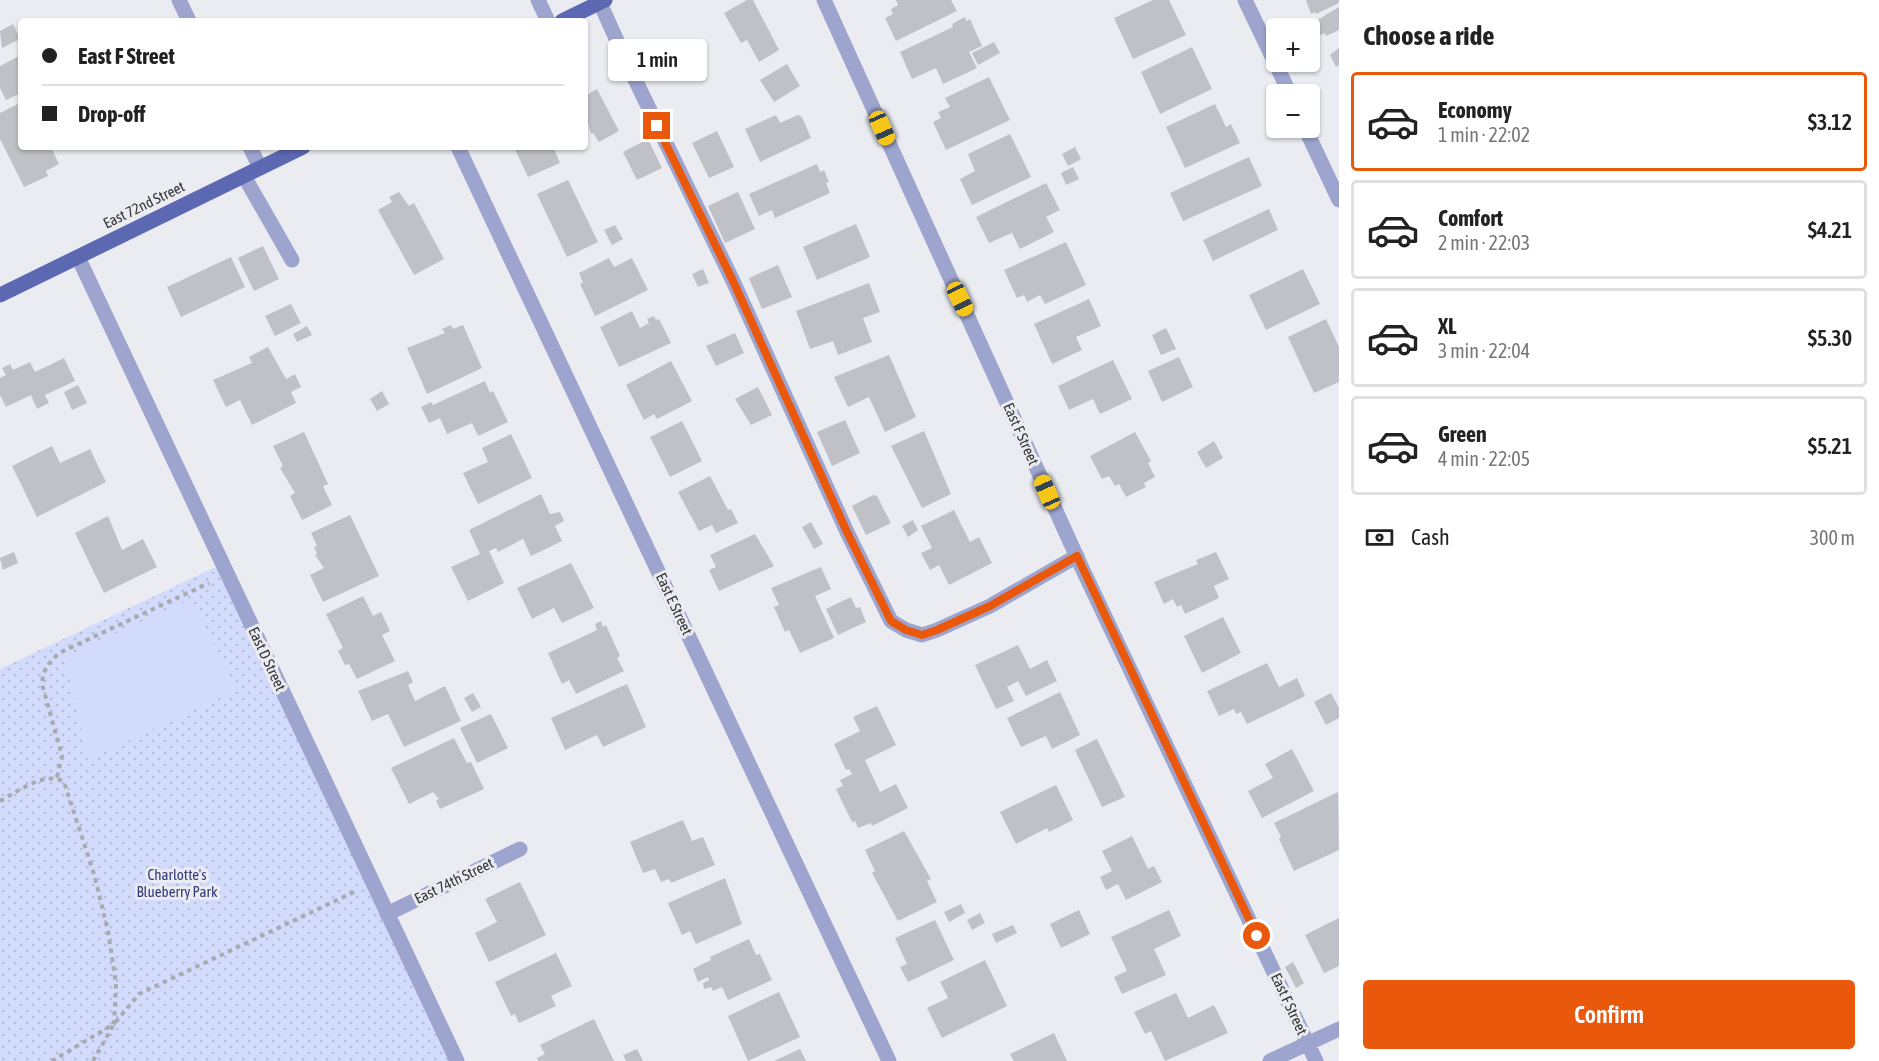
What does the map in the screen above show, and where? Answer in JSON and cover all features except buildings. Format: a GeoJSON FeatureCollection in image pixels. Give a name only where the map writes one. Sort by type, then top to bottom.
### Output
{"type":"FeatureCollection","features":[{"type":"Feature","properties":{"kind":"main road"},"geometry":{"type":"LineString","coordinates":[[568,18],[603,1]]}},
{"type":"Feature","properties":{"kind":"main road","name":"East 72nd Street"},"geometry":{"type":"LineString","coordinates":[[0,295],[297,150]]}},
{"type":"Feature","properties":{"kind":"street"},"geometry":{"type":"LineString","coordinates":[[179,0],[188,18]]}},
{"type":"Feature","properties":{"kind":"street"},"geometry":{"type":"LineString","coordinates":[[538,0],[547,18]]}},
{"type":"Feature","properties":{"kind":"street","name":"East F Street"},"geometry":{"type":"LineString","coordinates":[[824,0],[1077,556],[1316,1061]]}},
{"type":"Feature","properties":{"kind":"street"},"geometry":{"type":"LineString","coordinates":[[1245,0],[1285,84]]}},
{"type":"Feature","properties":{"kind":"street"},"geometry":{"type":"LineString","coordinates":[[603,1],[637,84],[733,281],[847,532],[891,621],[906,630],[922,635],[937,630],[990,606],[1077,556]]}},
{"type":"Feature","properties":{"kind":"street"},"geometry":{"type":"LineString","coordinates":[[1310,138],[1339,200]]}},
{"type":"Feature","properties":{"kind":"street"},"geometry":{"type":"LineString","coordinates":[[251,150],[260,168]]}},
{"type":"Feature","properties":{"kind":"street","name":"East E Street"},"geometry":{"type":"LineString","coordinates":[[459,150],[889,1061]]}},
{"type":"Feature","properties":{"kind":"street"},"geometry":{"type":"LineString","coordinates":[[244,176],[292,260]]}},
{"type":"Feature","properties":{"kind":"street","name":"East D Street"},"geometry":{"type":"LineString","coordinates":[[78,257],[457,1061]]}},
{"type":"Feature","properties":{"kind":"street","name":"East 74th Street"},"geometry":{"type":"LineString","coordinates":[[387,914],[520,849]]}},
{"type":"Feature","properties":{"kind":"street"},"geometry":{"type":"LineString","coordinates":[[1270,1061],[1339,1029]]}},
{"type":"Feature","properties":{"kind":"path"},"geometry":{"type":"LineString","coordinates":[[57,777],[62,756],[42,684],[43,671],[48,664],[59,653],[227,575]]}},
{"type":"Feature","properties":{"kind":"path"},"geometry":{"type":"LineString","coordinates":[[0,801],[48,778],[57,777],[64,782],[70,794],[94,874],[108,931],[116,984],[114,1024]]}},
{"type":"Feature","properties":{"kind":"path"},"geometry":{"type":"LineString","coordinates":[[93,1061],[114,1024],[139,994],[373,883]]}},
{"type":"Feature","properties":{"kind":"path"},"geometry":{"type":"LineString","coordinates":[[52,1061],[114,1024]]}},
{"type":"Feature","properties":{"kind":"green space","name":"Charlotte's Blueberry Park"},"geometry":{"type":"Polygon","coordinates":[[[222,564],[457,1061],[0,1061],[0,669],[222,564]]]}},
{"type":"Feature","properties":{"kind":"green space"},"geometry":{"type":"Polygon","coordinates":[[[191,599],[236,690],[88,760],[65,657],[191,599]]]}},
{"type":"Feature","properties":{"kind":"route"},"geometry":{"type":"LineString","coordinates":[[657,126],[733,281],[847,532],[891,621],[906,630],[922,635],[937,630],[990,606],[1077,556],[1257,936]]}}]}
